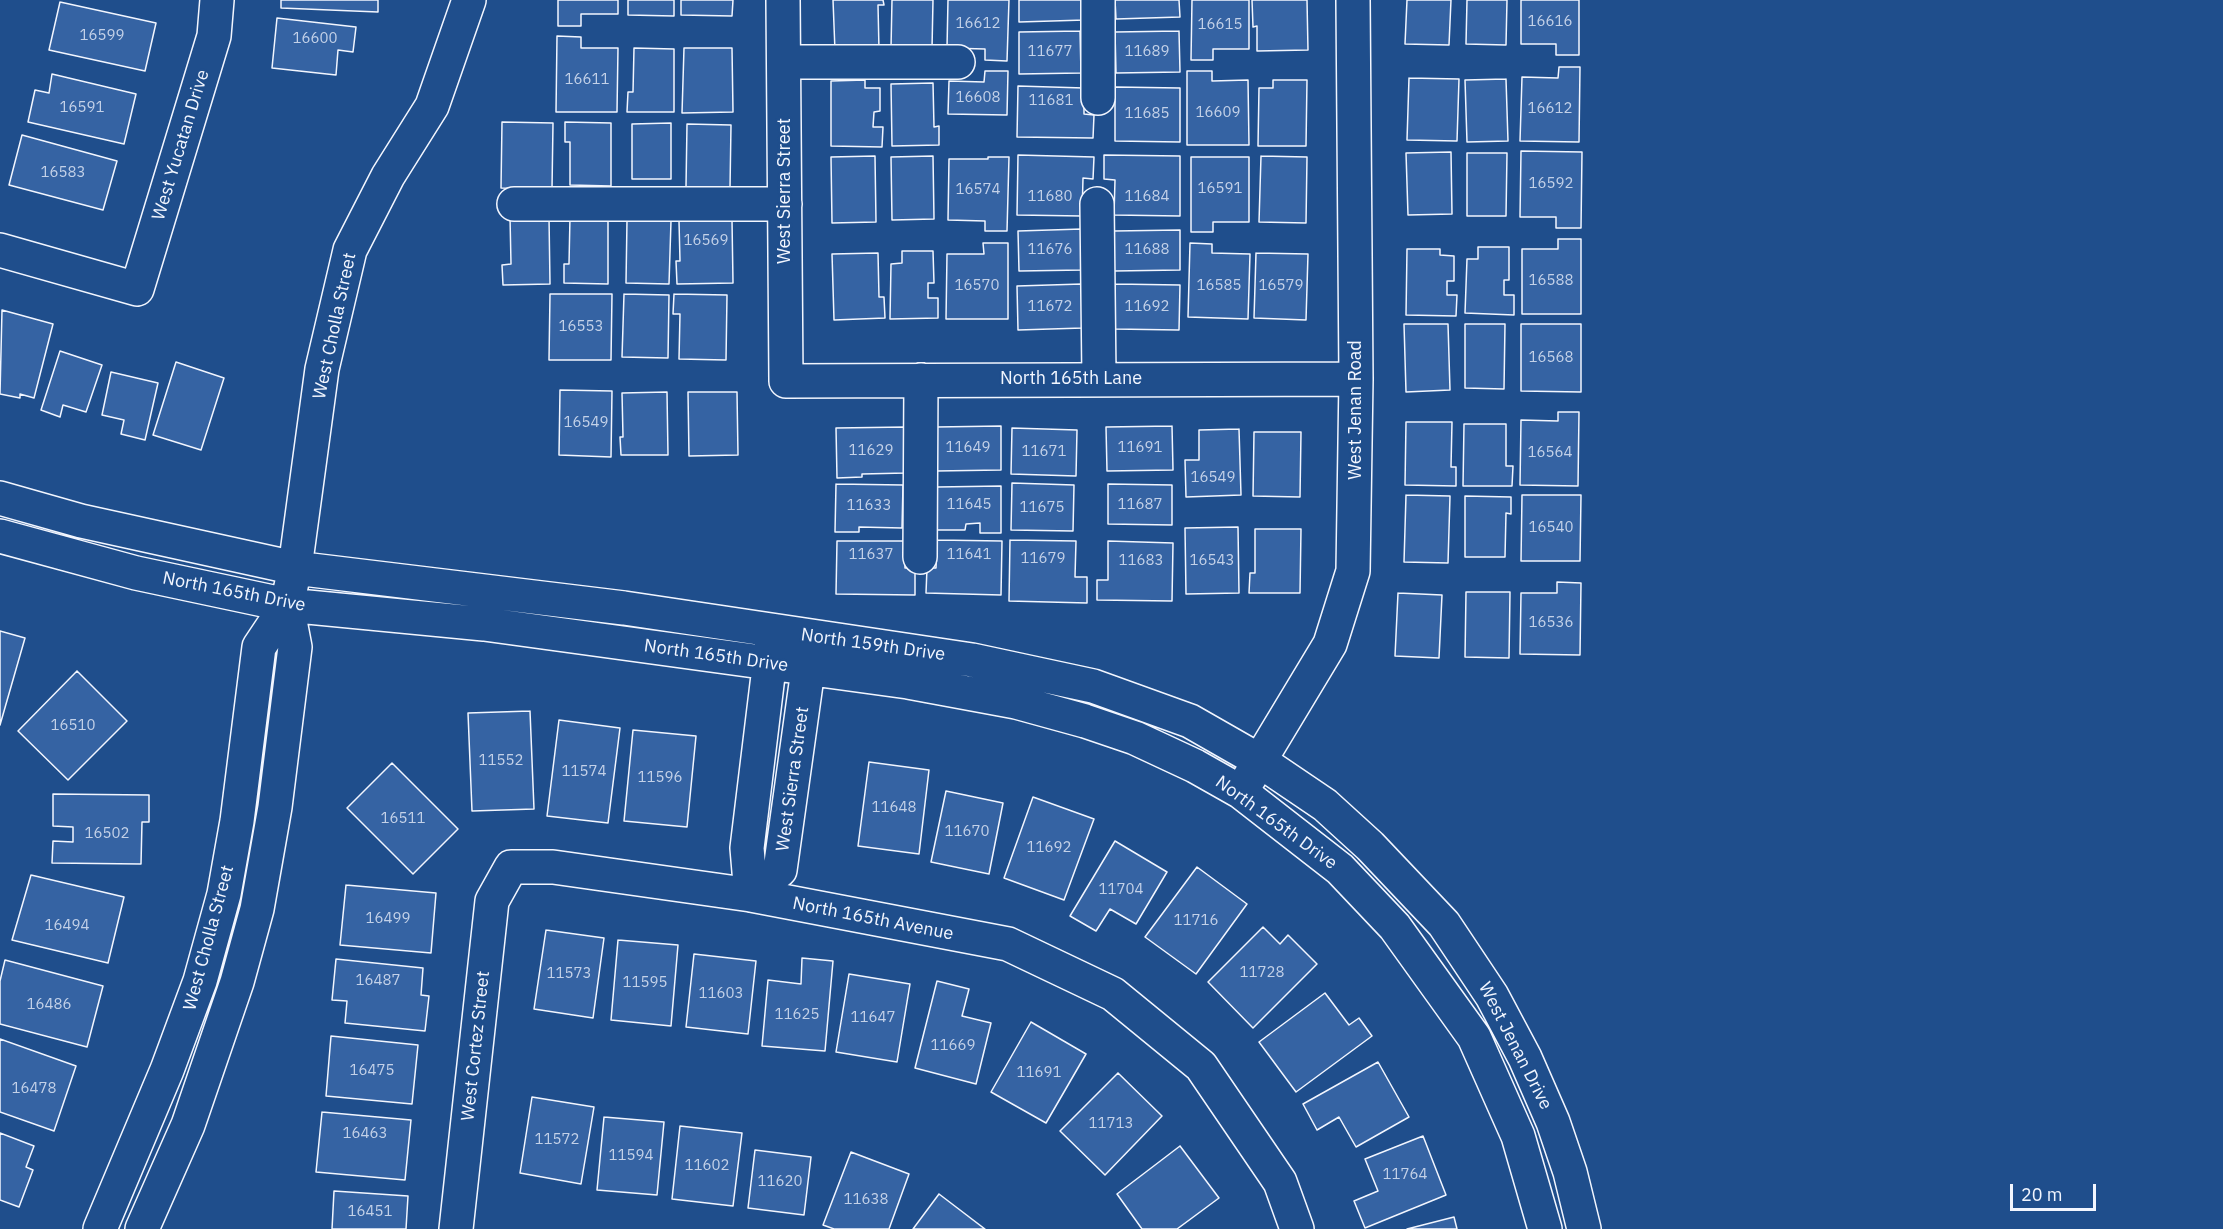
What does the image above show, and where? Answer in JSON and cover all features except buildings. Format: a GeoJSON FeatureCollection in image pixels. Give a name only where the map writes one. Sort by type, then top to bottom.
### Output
{"type":"FeatureCollection","features":[{"type":"Feature","properties":{"kind":"street","name":"West Yucatan Drive"},"geometry":{"type":"LineString","coordinates":[[0,250],[137,289],[214,36],[217,0]]}},
{"type":"Feature","properties":{"kind":"street","name":"West Cholla Street"},"geometry":{"type":"LineString","coordinates":[[100,1229],[167,1070],[200,981],[224,894],[232,852],[259,647],[287,604],[296,568],[322,369],[350,250],[388,176],[432,105],[469,0]]}},
{"type":"Feature","properties":{"kind":"street","name":"West Sierra Street"},"geometry":{"type":"LineString","coordinates":[[783,0],[786,381]]}},
{"type":"Feature","properties":{"kind":"street"},"geometry":{"type":"LineString","coordinates":[[1098,0],[1098,98]]}},
{"type":"Feature","properties":{"kind":"street","name":"West Jenan Road"},"geometry":{"type":"LineString","coordinates":[[1241,792],[1330,644],[1353,571],[1356,379],[1353,0]]}},
{"type":"Feature","properties":{"kind":"street"},"geometry":{"type":"LineString","coordinates":[[784,62],[958,62]]}},
{"type":"Feature","properties":{"kind":"street"},"geometry":{"type":"LineString","coordinates":[[514,204],[785,204]]}},
{"type":"Feature","properties":{"kind":"street"},"geometry":{"type":"LineString","coordinates":[[1097,204],[1099,378]]}},
{"type":"Feature","properties":{"kind":"street","name":"North 165th Lane"},"geometry":{"type":"LineString","coordinates":[[786,381],[1099,378],[1356,379]]}},
{"type":"Feature","properties":{"kind":"street"},"geometry":{"type":"LineString","coordinates":[[920,557],[921,380]]}},
{"type":"Feature","properties":{"kind":"street","name":"North 165th Drive"},"geometry":{"type":"LineString","coordinates":[[0,498],[81,521],[296,568],[774,630]]}},
{"type":"Feature","properties":{"kind":"street","name":"North 165th Drive"},"geometry":{"type":"LineString","coordinates":[[0,536],[136,573],[287,604],[484,624],[967,692],[1085,721],[1135,738],[1195,765],[1241,792],[1340,869],[1378,909]]}},
{"type":"Feature","properties":{"kind":"street","name":"West Cholla Street"},"geometry":{"type":"LineString","coordinates":[[142,1229],[188,1125],[237,982],[257,909],[275,807],[295,647],[287,604]]}},
{"type":"Feature","properties":{"kind":"street","name":"West Sierra Street"},"geometry":{"type":"LineString","coordinates":[[751,895],[747,848],[774,630]]}},
{"type":"Feature","properties":{"kind":"street","name":"North 159th Drive"},"geometry":{"type":"LineString","coordinates":[[774,630],[972,660],[1093,686],[1190,721],[1260,761]]}},
{"type":"Feature","properties":{"kind":"street","name":"West Sierra Street"},"geometry":{"type":"LineString","coordinates":[[751,895],[780,870],[813,636]]}},
{"type":"Feature","properties":{"kind":"street","name":"West Jenan Drive"},"geometry":{"type":"LineString","coordinates":[[1260,761],[1325,805],[1407,884],[1444,924],[1470,960],[1525,1058],[1570,1172],[1584,1229]]}},
{"type":"Feature","properties":{"kind":"street","name":"North 165th Avenue"},"geometry":{"type":"LineString","coordinates":[[511,867],[553,867],[751,895],[1008,945],[1113,994],[1202,1066],[1280,1182],[1297,1229]]}},
{"type":"Feature","properties":{"kind":"street","name":"West Cortez Street"},"geometry":{"type":"LineString","coordinates":[[456,1229],[492,901],[511,867]]}},
{"type":"Feature","properties":{"kind":"street","name":"West Jenan Drive"},"geometry":{"type":"LineString","coordinates":[[1378,909],[1423,965],[1474,1037],[1518,1136],[1545,1229]]}}]}
